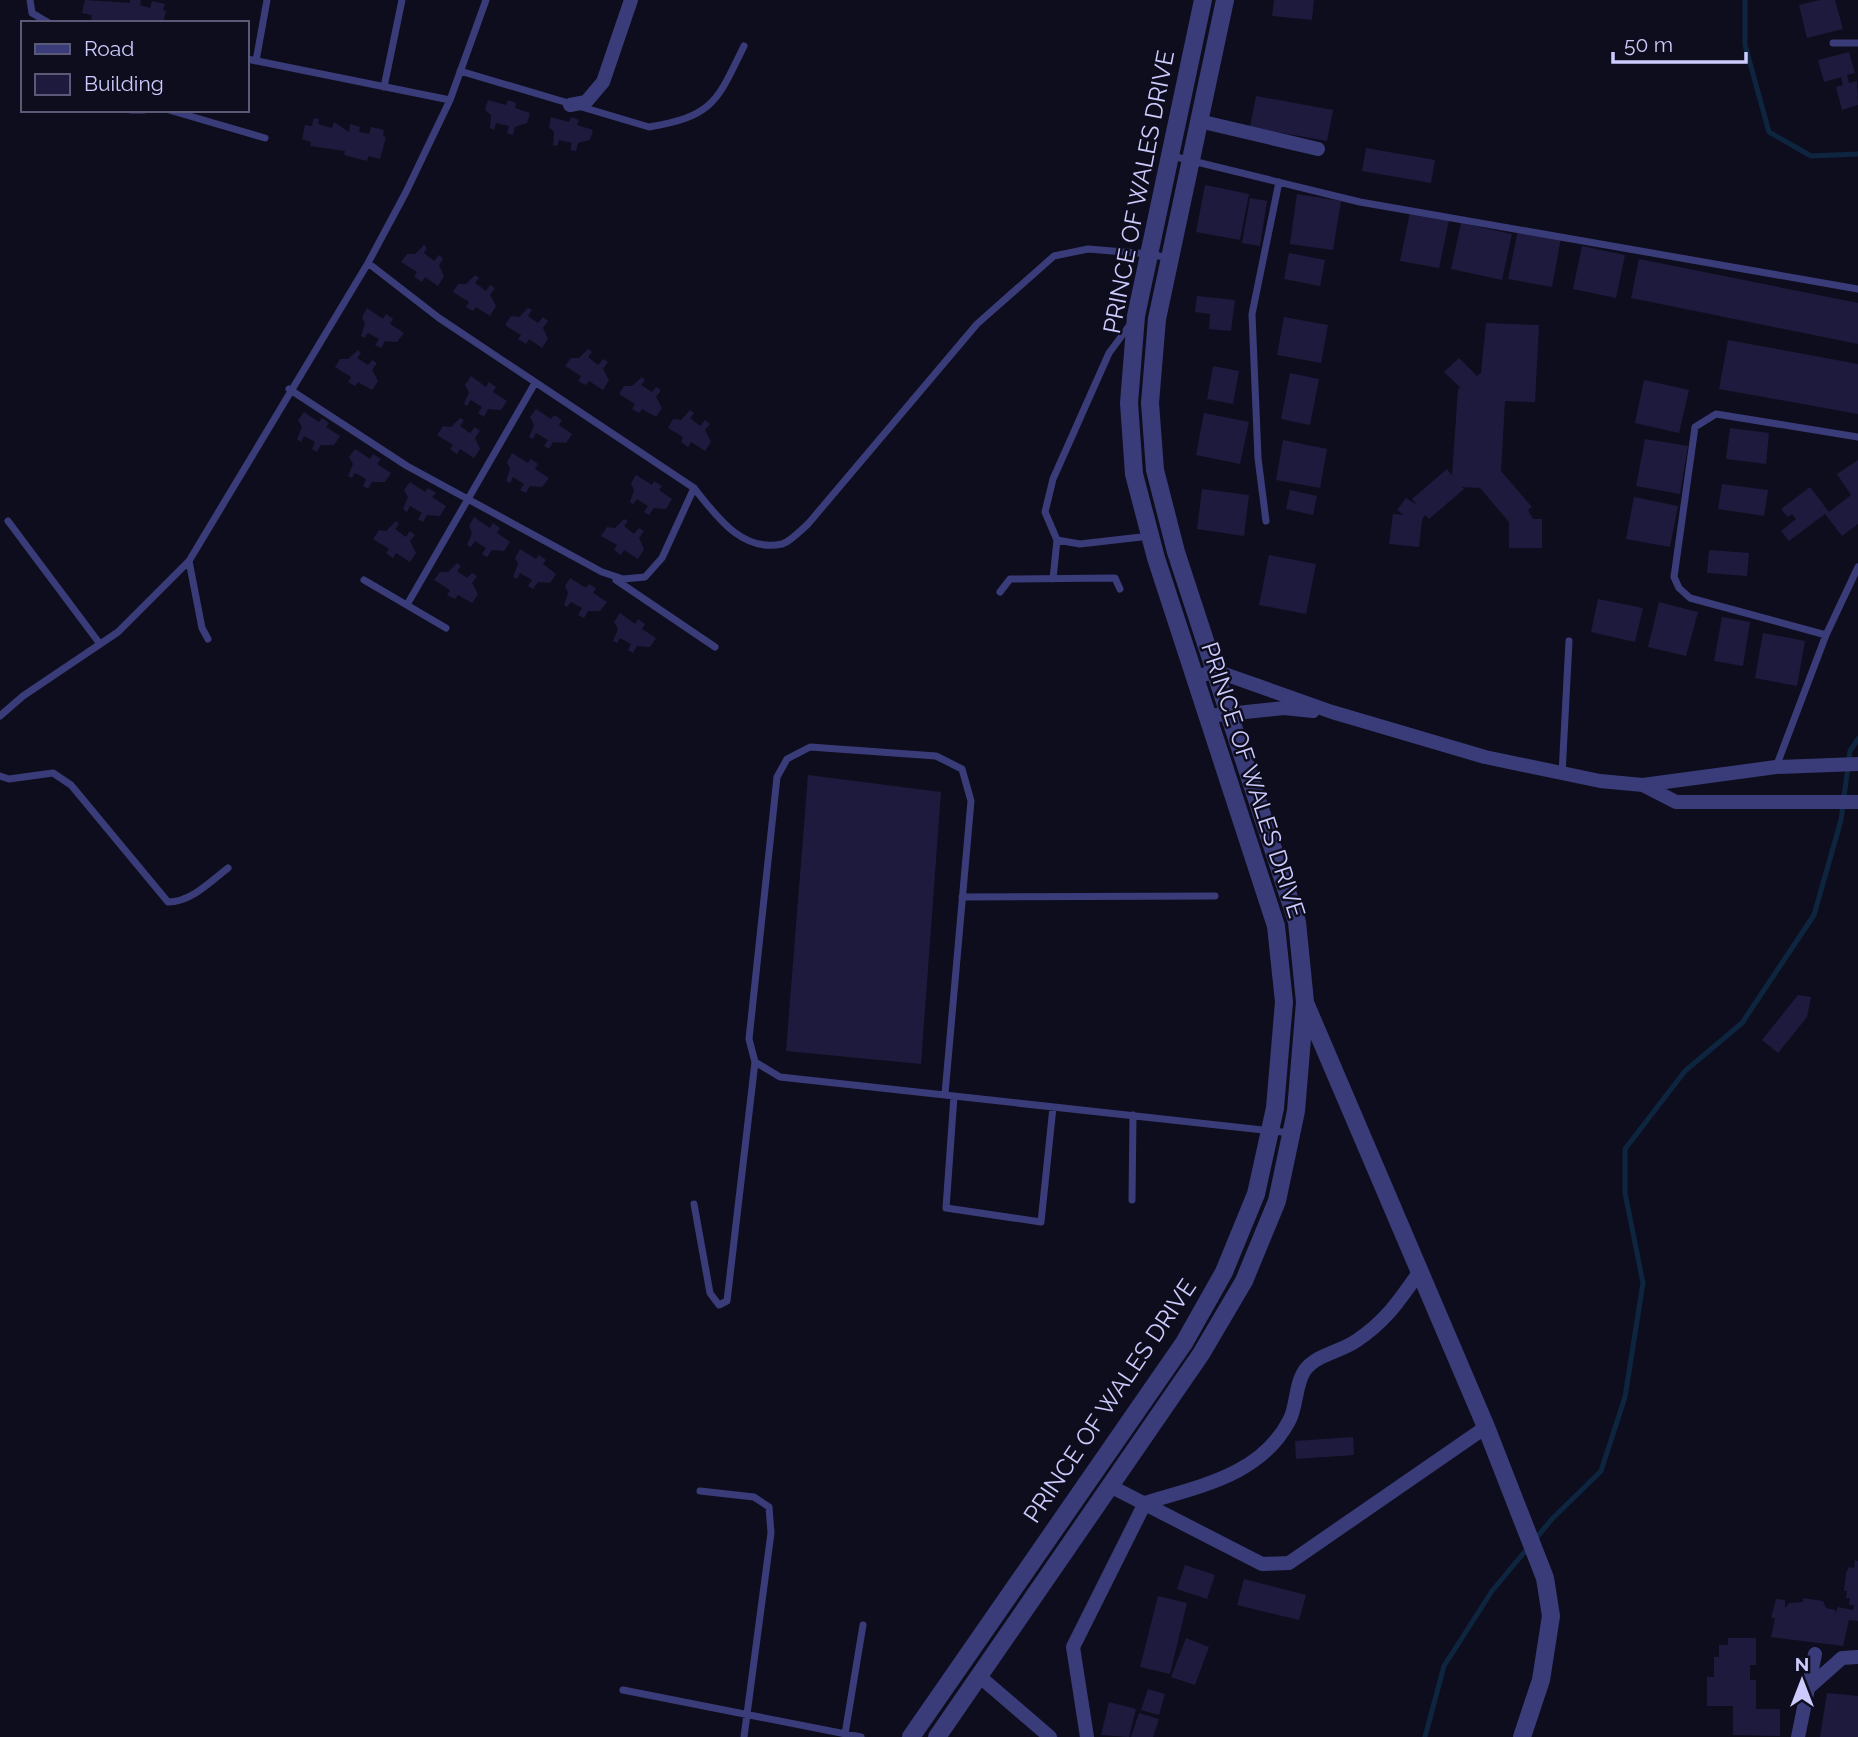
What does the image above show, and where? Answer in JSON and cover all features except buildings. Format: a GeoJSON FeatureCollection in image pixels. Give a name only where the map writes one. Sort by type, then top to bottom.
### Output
{"type":"FeatureCollection","features":[{"type":"Feature","properties":{"kind":"street"},"geometry":{"type":"LineString","coordinates":[[570,105],[586,102],[603,82],[631,0]]}},
{"type":"Feature","properties":{"kind":"street","name":"PRINCE OF WALES DRIVE"},"geometry":{"type":"LineString","coordinates":[[911,1737],[1184,1343],[1224,1272],[1256,1194],[1270,1131],[1284,1002],[1276,926],[1150,536],[1134,474],[1129,403],[1136,316],[1203,0]]}},
{"type":"Feature","properties":{"kind":"street","name":"PRINCE OF WALES DRIVE"},"geometry":{"type":"LineString","coordinates":[[937,1737],[1202,1354],[1244,1281],[1277,1201],[1292,1133],[1305,1002],[1297,922],[1176,552],[1155,470],[1150,403],[1157,319],[1225,0]]}},
{"type":"Feature","properties":{"kind":"street"},"geometry":{"type":"LineString","coordinates":[[1199,121],[1318,149]]}},
{"type":"Feature","properties":{"kind":"street"},"geometry":{"type":"LineString","coordinates":[[1196,677],[1216,671],[1332,712],[1485,757],[1562,775],[1643,785],[1776,767],[1858,765]]}},
{"type":"Feature","properties":{"kind":"street"},"geometry":{"type":"LineString","coordinates":[[1208,716],[1284,708],[1332,712]]}},
{"type":"Feature","properties":{"kind":"street"},"geometry":{"type":"LineString","coordinates":[[1643,785],[1676,802],[1847,802]]}},
{"type":"Feature","properties":{"kind":"street"},"geometry":{"type":"LineString","coordinates":[[1284,1002],[1305,1002],[1486,1427],[1545,1578],[1551,1616],[1541,1680],[1522,1737]]}},
{"type":"Feature","properties":{"kind":"street"},"geometry":{"type":"LineString","coordinates":[[1087,1737],[1073,1647],[1145,1503],[1234,1475],[1269,1449],[1290,1420],[1305,1371],[1328,1353],[1353,1343],[1388,1318],[1420,1271]]}},
{"type":"Feature","properties":{"kind":"street"},"geometry":{"type":"LineString","coordinates":[[1110,1486],[1262,1564],[1289,1563],[1486,1427]]}},
{"type":"Feature","properties":{"kind":"street"},"geometry":{"type":"LineString","coordinates":[[1798,1737],[1815,1654]]}},
{"type":"Feature","properties":{"kind":"street"},"geometry":{"type":"LineString","coordinates":[[1807,1689],[1842,1658],[1858,1657]]}},
{"type":"Feature","properties":{"kind":"street"},"geometry":{"type":"LineString","coordinates":[[979,1676],[1050,1737]]}},
{"type":"Feature","properties":{"kind":"lane"},"geometry":{"type":"LineString","coordinates":[[30,0],[32,13],[46,21]]}},
{"type":"Feature","properties":{"kind":"lane"},"geometry":{"type":"LineString","coordinates":[[256,61],[267,0]]}},
{"type":"Feature","properties":{"kind":"lane"},"geometry":{"type":"LineString","coordinates":[[384,87],[402,0]]}},
{"type":"Feature","properties":{"kind":"lane"},"geometry":{"type":"LineString","coordinates":[[0,716],[23,696],[118,632],[188,561],[289,389],[368,264],[450,100],[486,0]]}},
{"type":"Feature","properties":{"kind":"lane"},"geometry":{"type":"LineString","coordinates":[[1833,43],[1858,43]]}},
{"type":"Feature","properties":{"kind":"lane"},"geometry":{"type":"LineString","coordinates":[[460,71],[649,127],[677,122],[701,113],[718,98],[744,46]]}},
{"type":"Feature","properties":{"kind":"lane"},"geometry":{"type":"LineString","coordinates":[[248,59],[450,100]]}},
{"type":"Feature","properties":{"kind":"lane"},"geometry":{"type":"LineString","coordinates":[[176,112],[265,138]]}},
{"type":"Feature","properties":{"kind":"lane"},"geometry":{"type":"LineString","coordinates":[[1170,156],[1360,202],[1858,289]]}},
{"type":"Feature","properties":{"kind":"lane"},"geometry":{"type":"LineString","coordinates":[[1266,521],[1258,458],[1252,314],[1279,182]]}},
{"type":"Feature","properties":{"kind":"lane"},"geometry":{"type":"LineString","coordinates":[[368,264],[439,318],[694,488],[725,527],[756,543],[783,544],[808,524],[977,324],[1054,256],[1077,249],[1170,258]]}},
{"type":"Feature","properties":{"kind":"lane"},"geometry":{"type":"LineString","coordinates":[[1054,579],[1057,540],[1045,512],[1053,480],[1109,352],[1136,316]]}},
{"type":"Feature","properties":{"kind":"lane"},"geometry":{"type":"LineString","coordinates":[[408,603],[535,383]]}},
{"type":"Feature","properties":{"kind":"lane"},"geometry":{"type":"LineString","coordinates":[[289,389],[407,466],[607,574],[715,647]]}},
{"type":"Feature","properties":{"kind":"lane"},"geometry":{"type":"LineString","coordinates":[[1826,635],[1690,598],[1679,588],[1674,577],[1695,427],[1716,414],[1858,437]]}},
{"type":"Feature","properties":{"kind":"lane"},"geometry":{"type":"LineString","coordinates":[[607,574],[623,579],[645,577],[662,558],[694,488]]}},
{"type":"Feature","properties":{"kind":"lane"},"geometry":{"type":"LineString","coordinates":[[8,521],[100,644]]}},
{"type":"Feature","properties":{"kind":"lane"},"geometry":{"type":"LineString","coordinates":[[1057,540],[1080,544],[1150,536]]}},
{"type":"Feature","properties":{"kind":"lane"},"geometry":{"type":"LineString","coordinates":[[188,561],[202,628],[208,639]]}},
{"type":"Feature","properties":{"kind":"lane"},"geometry":{"type":"LineString","coordinates":[[1776,767],[1826,635],[1858,568]]}},
{"type":"Feature","properties":{"kind":"lane"},"geometry":{"type":"LineString","coordinates":[[1000,592],[1010,579],[1115,579],[1120,589]]}},
{"type":"Feature","properties":{"kind":"lane"},"geometry":{"type":"LineString","coordinates":[[364,580],[408,603],[446,628]]}},
{"type":"Feature","properties":{"kind":"lane"},"geometry":{"type":"LineString","coordinates":[[1562,775],[1569,641]]}},
{"type":"Feature","properties":{"kind":"lane"},"geometry":{"type":"LineString","coordinates":[[694,1204],[710,1293],[719,1305],[727,1301],[755,1062],[749,1039],[777,776],[787,760],[810,747],[936,756],[962,769],[971,801],[945,1094]]}},
{"type":"Feature","properties":{"kind":"lane"},"geometry":{"type":"LineString","coordinates":[[0,776],[9,779],[52,773],[71,785],[168,902],[178,902],[200,891],[228,868]]}},
{"type":"Feature","properties":{"kind":"lane"},"geometry":{"type":"LineString","coordinates":[[962,897],[1215,896]]}},
{"type":"Feature","properties":{"kind":"lane"},"geometry":{"type":"LineString","coordinates":[[755,1062],[780,1077],[1292,1133]]}},
{"type":"Feature","properties":{"kind":"lane"},"geometry":{"type":"LineString","coordinates":[[954,1096],[946,1208],[1041,1222],[1053,1107]]}},
{"type":"Feature","properties":{"kind":"lane"},"geometry":{"type":"LineString","coordinates":[[1132,1200],[1133,1115]]}},
{"type":"Feature","properties":{"kind":"lane"},"geometry":{"type":"LineString","coordinates":[[700,1491],[754,1497],[769,1507],[771,1534],[744,1737]]}},
{"type":"Feature","properties":{"kind":"lane"},"geometry":{"type":"LineString","coordinates":[[845,1734],[863,1625]]}},
{"type":"Feature","properties":{"kind":"lane"},"geometry":{"type":"LineString","coordinates":[[623,1690],[861,1737]]}},
{"type":"Feature","properties":{"kind":"waterway"},"geometry":{"type":"LineString","coordinates":[[1745,0],[1745,45],[1769,132],[1811,156],[1858,154]]}},
{"type":"Feature","properties":{"kind":"waterway"},"geometry":{"type":"LineString","coordinates":[[1425,1737],[1444,1666],[1492,1591],[1552,1519],[1601,1471],[1625,1397],[1643,1283],[1625,1193],[1625,1149],[1685,1071],[1742,1023],[1814,915],[1841,820],[1850,751],[1858,739]]}}]}
